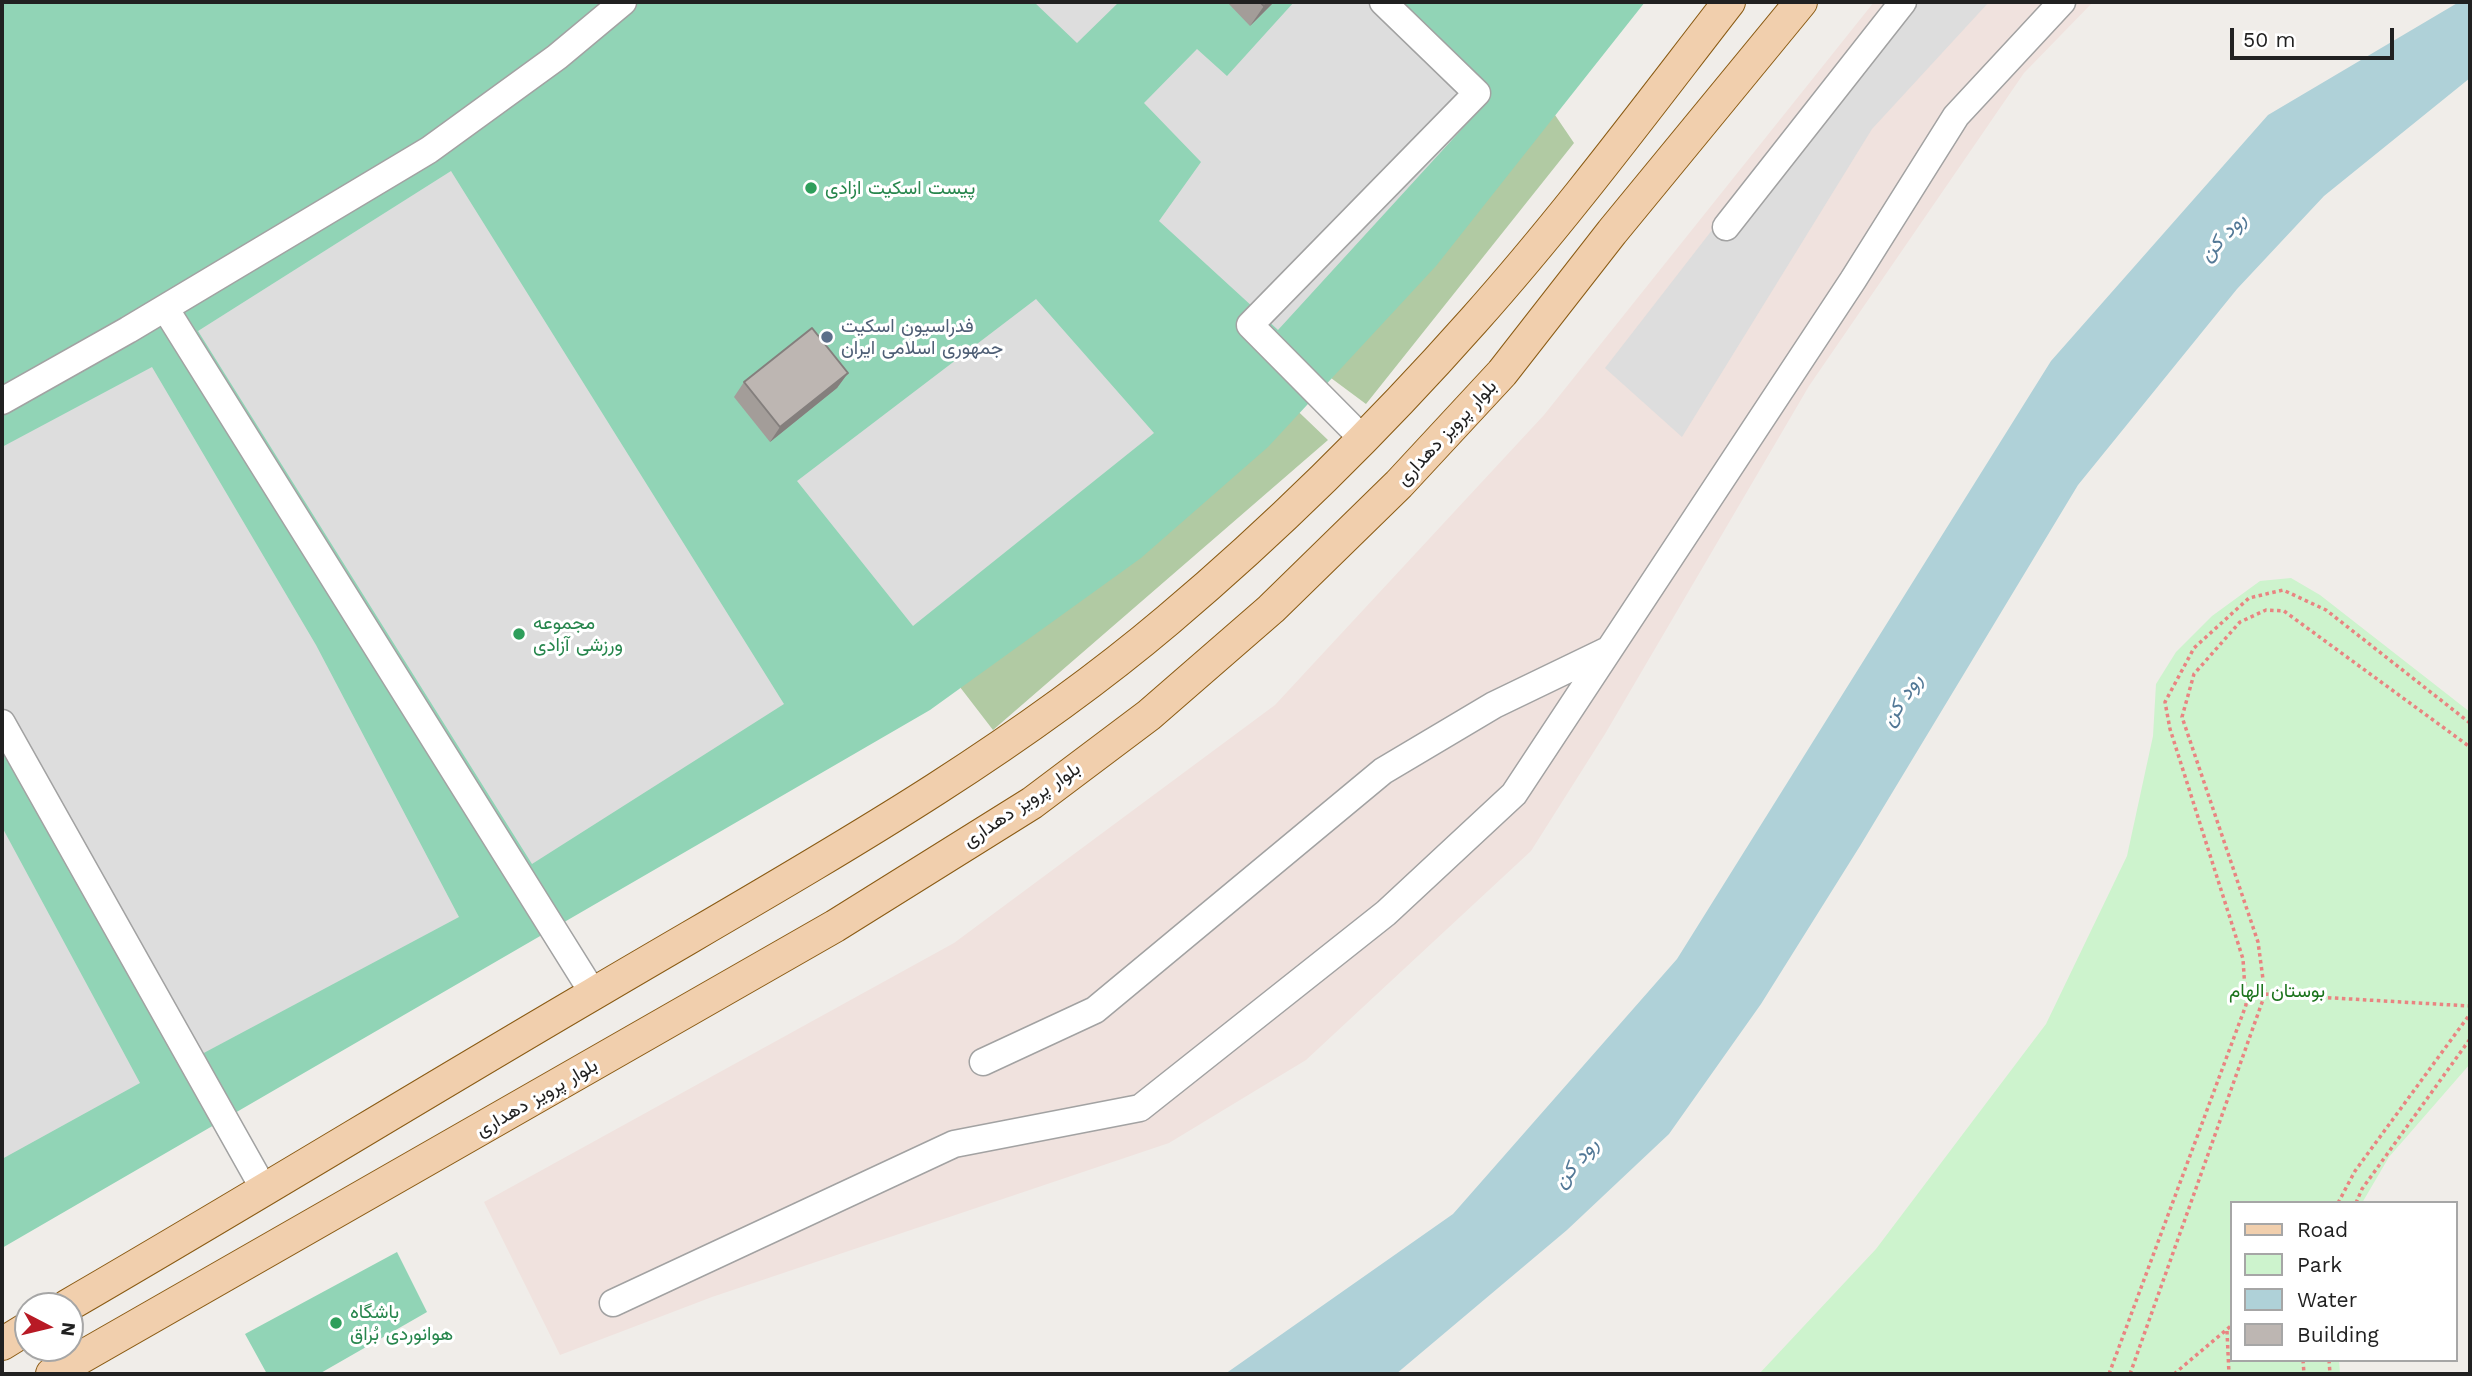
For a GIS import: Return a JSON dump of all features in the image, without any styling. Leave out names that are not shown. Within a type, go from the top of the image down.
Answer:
[{"type":"main road","points":[[84,1296],[265,1191],[593,993],[817,864],[935,789],[1054,706],[1195,597],[1268,534],[1363,439],[1474,320],[1578,197],[1729,2]]},
{"type":"main road","name":"بلوار پرویز دهداری","points":[[52,1374],[835,926],[1032,803],[1149,715],[1281,599],[1399,484],[1502,373],[1612,232],[1801,2]]},
{"type":"lane","points":[[2,401],[164,309],[429,150],[557,57],[623,2]]},
{"type":"lane","points":[[1363,439],[1250,325],[1477,93],[1383,2]]},
{"type":"lane","points":[[1726,227],[1903,2]]},
{"type":"lane","points":[[613,1303],[954,1144],[1140,1108],[1386,913],[1514,794],[1853,280],[1956,116],[2062,2]]},
{"type":"lane","points":[[164,309],[593,993]]},
{"type":"lane","points":[[983,1062],[1096,1010],[1383,771],[1494,705],[1609,650]]},
{"type":"lane","points":[[2,723],[265,1191]]},
{"type":"path","points":[[2109,1374],[2246,1005],[2243,959],[2170,729],[2165,702],[2194,648],[2249,598],[2283,590],[2326,610],[2470,723]]},
{"type":"path","points":[[2130,1374],[2265,993],[2259,942],[2182,717],[2194,674],[2241,622],[2266,610],[2284,611],[2470,747]]},
{"type":"path","points":[[2265,993],[2470,1006]]},
{"type":"path","points":[[2339,1201],[2355,1171],[2470,1014]]},
{"type":"path","points":[[2357,1201],[2362,1189],[2470,1039]]},
{"type":"path","points":[[2174,1374],[2230,1327]]},
{"type":"path","points":[[2227,1329],[2229,1374]]},
{"type":"shaded area","points":[[1034,2],[1119,2],[1077,43]]},
{"type":"shaded area","points":[[1294,2],[1369,2],[1483,106],[1278,330],[1159,221],[1201,162],[1144,103],[1197,49],[1227,76]]},
{"type":"shaded area","points":[[1874,2],[2093,2],[2024,73],[1809,386],[1605,734],[1531,851],[1306,1060],[1169,1143],[712,1297],[560,1355],[484,1202],[954,943],[1275,705],[1544,415]]},
{"type":"shaded area","points":[[1889,2],[1989,2],[1872,129],[1682,437],[1605,368]]},
{"type":"shaded area","points":[[451,171],[784,704],[532,864],[198,331]]},
{"type":"shaded area","points":[[1036,299],[1154,433],[913,626],[797,481]]},
{"type":"shaded area","points":[[152,367],[316,645],[459,917],[185,1063],[2,743],[2,447]]},
{"type":"shaded area","points":[[2,827],[140,1083],[2,1159]]},
{"type":"green space","name":"مجموعه ورزشی آزادی","points":[[2,2],[1645,2],[1436,266],[1268,447],[1141,558],[930,710],[2,1248]]},
{"type":"green space","points":[[1555,115],[1574,143],[1366,404],[1331,378]]},
{"type":"green space","points":[[1117,238],[1328,440],[993,730],[913,626]]},
{"type":"green space","name":"بوستان الهام","points":[[2291,578],[2320,595],[2470,712],[2470,1064],[2389,1157],[2363,1201],[2230,1201],[2230,1362],[2339,1362],[2340,1374],[1759,1374],[1876,1249],[2046,1024],[2127,856],[2153,736],[2156,684],[2176,652],[2212,616],[2260,581]]},
{"type":"green space","name":"باشگاه هوانوردی بُراق","points":[[397,1252],[427,1312],[319,1374],[267,1374],[245,1334]]},
{"type":"water","name":"رود کن","points":[[2459,2],[2470,2],[2470,78],[2324,196],[2237,289],[2078,485],[1860,846],[1761,1004],[1669,1134],[1567,1230],[1396,1374],[1225,1374],[1453,1214],[1677,959],[2051,361],[2268,115]]},
{"type":"building","points":[[812,328],[848,373],[780,427],[744,382]]},
{"type":"place","name":"پیست اسکیت ازادی","points":[[811,188]]},
{"type":"place","name":"فدراسیون اسکیت جمهوری اسلامی ایران","points":[[827,337]]},
{"type":"place","name":"مجموعه ورزشی آزادی","points":[[519,634]]},
{"type":"place","name":"باشگاه هوانوردی بُراق","points":[[336,1323]]}]
